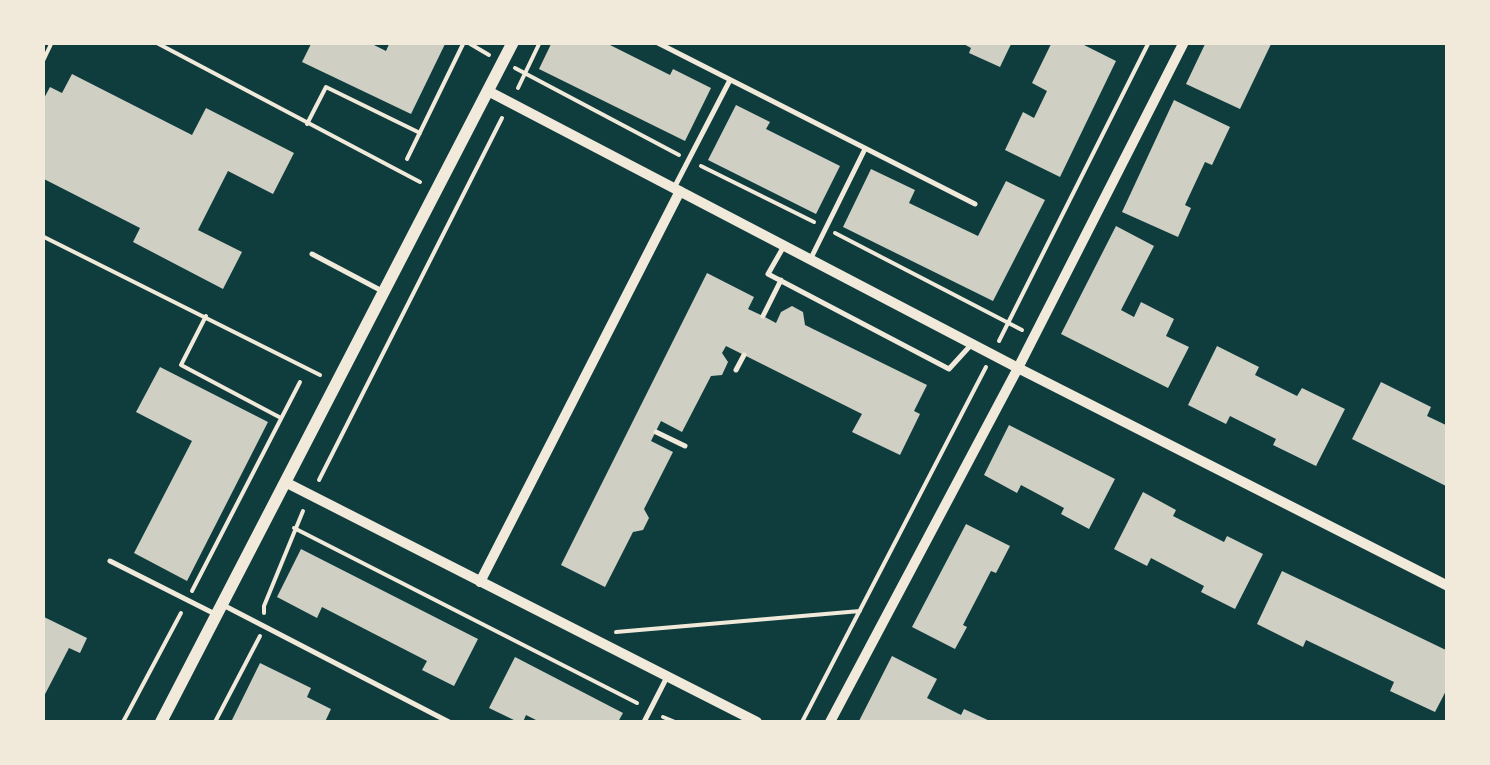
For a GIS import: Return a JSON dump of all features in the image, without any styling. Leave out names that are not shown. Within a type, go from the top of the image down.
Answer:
[{"type":"street","points":[[161,722],[513,42]]},
{"type":"street","points":[[830,722],[1018,368],[1184,42]]},
{"type":"street","points":[[488,91],[1018,368],[1448,586]]},
{"type":"street","points":[[480,582],[677,190]]},
{"type":"street","points":[[288,483],[757,722]]},
{"type":"lane","points":[[656,42],[975,204]]},
{"type":"lane","points":[[677,190],[730,80]]},
{"type":"lane","points":[[810,259],[865,148]]},
{"type":"lane","points":[[784,246],[768,274],[949,369],[972,344]]},
{"type":"lane","points":[[312,254],[384,292]]},
{"type":"lane","points":[[763,316],[781,280]]},
{"type":"lane","points":[[736,370],[744,355]]},
{"type":"lane","points":[[656,432],[685,446]]},
{"type":"lane","points":[[110,561],[449,722]]},
{"type":"lane","points":[[644,722],[666,677]]},
{"type":"path","points":[[42,63],[52,42]]},
{"type":"path","points":[[155,42],[437,192]]},
{"type":"path","points":[[407,159],[466,42],[1034,336]]},
{"type":"path","points":[[311,495],[540,42]]},
{"type":"path","points":[[802,722],[993,355],[1149,42]]},
{"type":"path","points":[[307,124],[326,87],[420,134]]},
{"type":"path","points":[[42,236],[338,384]]},
{"type":"path","points":[[206,316],[181,365],[281,418]]},
{"type":"path","points":[[123,722],[300,382]]},
{"type":"path","points":[[294,528],[674,722]]},
{"type":"path","points":[[583,635],[860,611]]},
{"type":"building","points":[[312,42],[368,42],[386,51],[390,42],[446,42],[411,114],[302,62]]},
{"type":"building","points":[[552,42],[611,42],[610,45],[670,75],[673,69],[711,88],[685,141],[539,69]]},
{"type":"building","points":[[960,42],[1012,42],[1000,67],[969,53],[971,48]]},
{"type":"building","points":[[1052,42],[1078,42],[1116,61],[1060,177],[1005,150],[1023,112],[1034,118],[1047,91],[1032,83]]},
{"type":"building","points":[[1206,42],[1272,42],[1240,109],[1186,84]]},
{"type":"building","points":[[72,74],[192,135],[206,108],[294,153],[273,194],[228,171],[198,230],[242,252],[223,289],[133,242],[140,228],[42,178],[42,102],[50,87],[62,93]]},
{"type":"building","points":[[1174,100],[1230,127],[1212,165],[1205,162],[1185,205],[1191,208],[1178,237],[1122,212]]},
{"type":"building","points":[[736,105],[770,122],[766,129],[840,166],[816,214],[708,160]]},
{"type":"building","points":[[871,169],[915,190],[909,203],[978,236],[1006,181],[1045,200],[993,301],[843,227]]},
{"type":"building","points":[[1116,226],[1154,246],[1121,310],[1134,317],[1141,302],[1174,319],[1166,336],[1189,347],[1168,388],[1061,334]]},
{"type":"building","points":[[707,273],[754,297],[748,309],[776,323],[781,312],[792,306],[803,312],[805,325],[927,385],[914,411],[920,414],[900,455],[852,432],[862,414],[726,346],[722,353],[728,362],[722,375],[711,376],[682,432],[661,421],[651,441],[673,452],[644,509],[649,518],[643,530],[633,532],[605,587],[561,565]]},
{"type":"building","points":[[1217,346],[1259,367],[1255,375],[1297,396],[1302,388],[1345,409],[1316,466],[1273,445],[1276,439],[1230,416],[1226,424],[1188,405]]},
{"type":"building","points":[[160,367],[268,422],[187,581],[134,553],[192,441],[136,412]]},
{"type":"building","points":[[1381,382],[1431,407],[1427,416],[1448,426],[1448,487],[1352,439]]},
{"type":"building","points":[[1009,425],[1115,479],[1089,529],[1061,514],[1064,508],[1021,485],[1017,493],[984,475]]},
{"type":"building","points":[[1143,492],[1176,510],[1173,516],[1224,542],[1227,536],[1263,554],[1235,609],[1201,592],[1204,586],[1151,558],[1147,566],[1114,549]]},
{"type":"building","points":[[966,524],[1010,546],[996,573],[991,571],[955,649],[912,627]]},
{"type":"building","points":[[301,549],[478,639],[454,686],[422,670],[427,661],[322,607],[317,618],[277,597]]},
{"type":"building","points":[[1282,571],[1448,651],[1448,687],[1435,712],[1390,691],[1394,682],[1306,640],[1303,647],[1257,624]]},
{"type":"building","points":[[42,616],[87,638],[80,653],[69,648],[42,700]]},
{"type":"building","points":[[892,656],[937,679],[927,698],[961,715],[964,709],[992,722],[859,721]]},
{"type":"building","points":[[515,657],[623,713],[618,722],[540,722],[526,715],[523,722],[518,722],[489,708]]},
{"type":"building","points":[[260,663],[311,688],[307,697],[331,709],[325,722],[231,722]]}]
